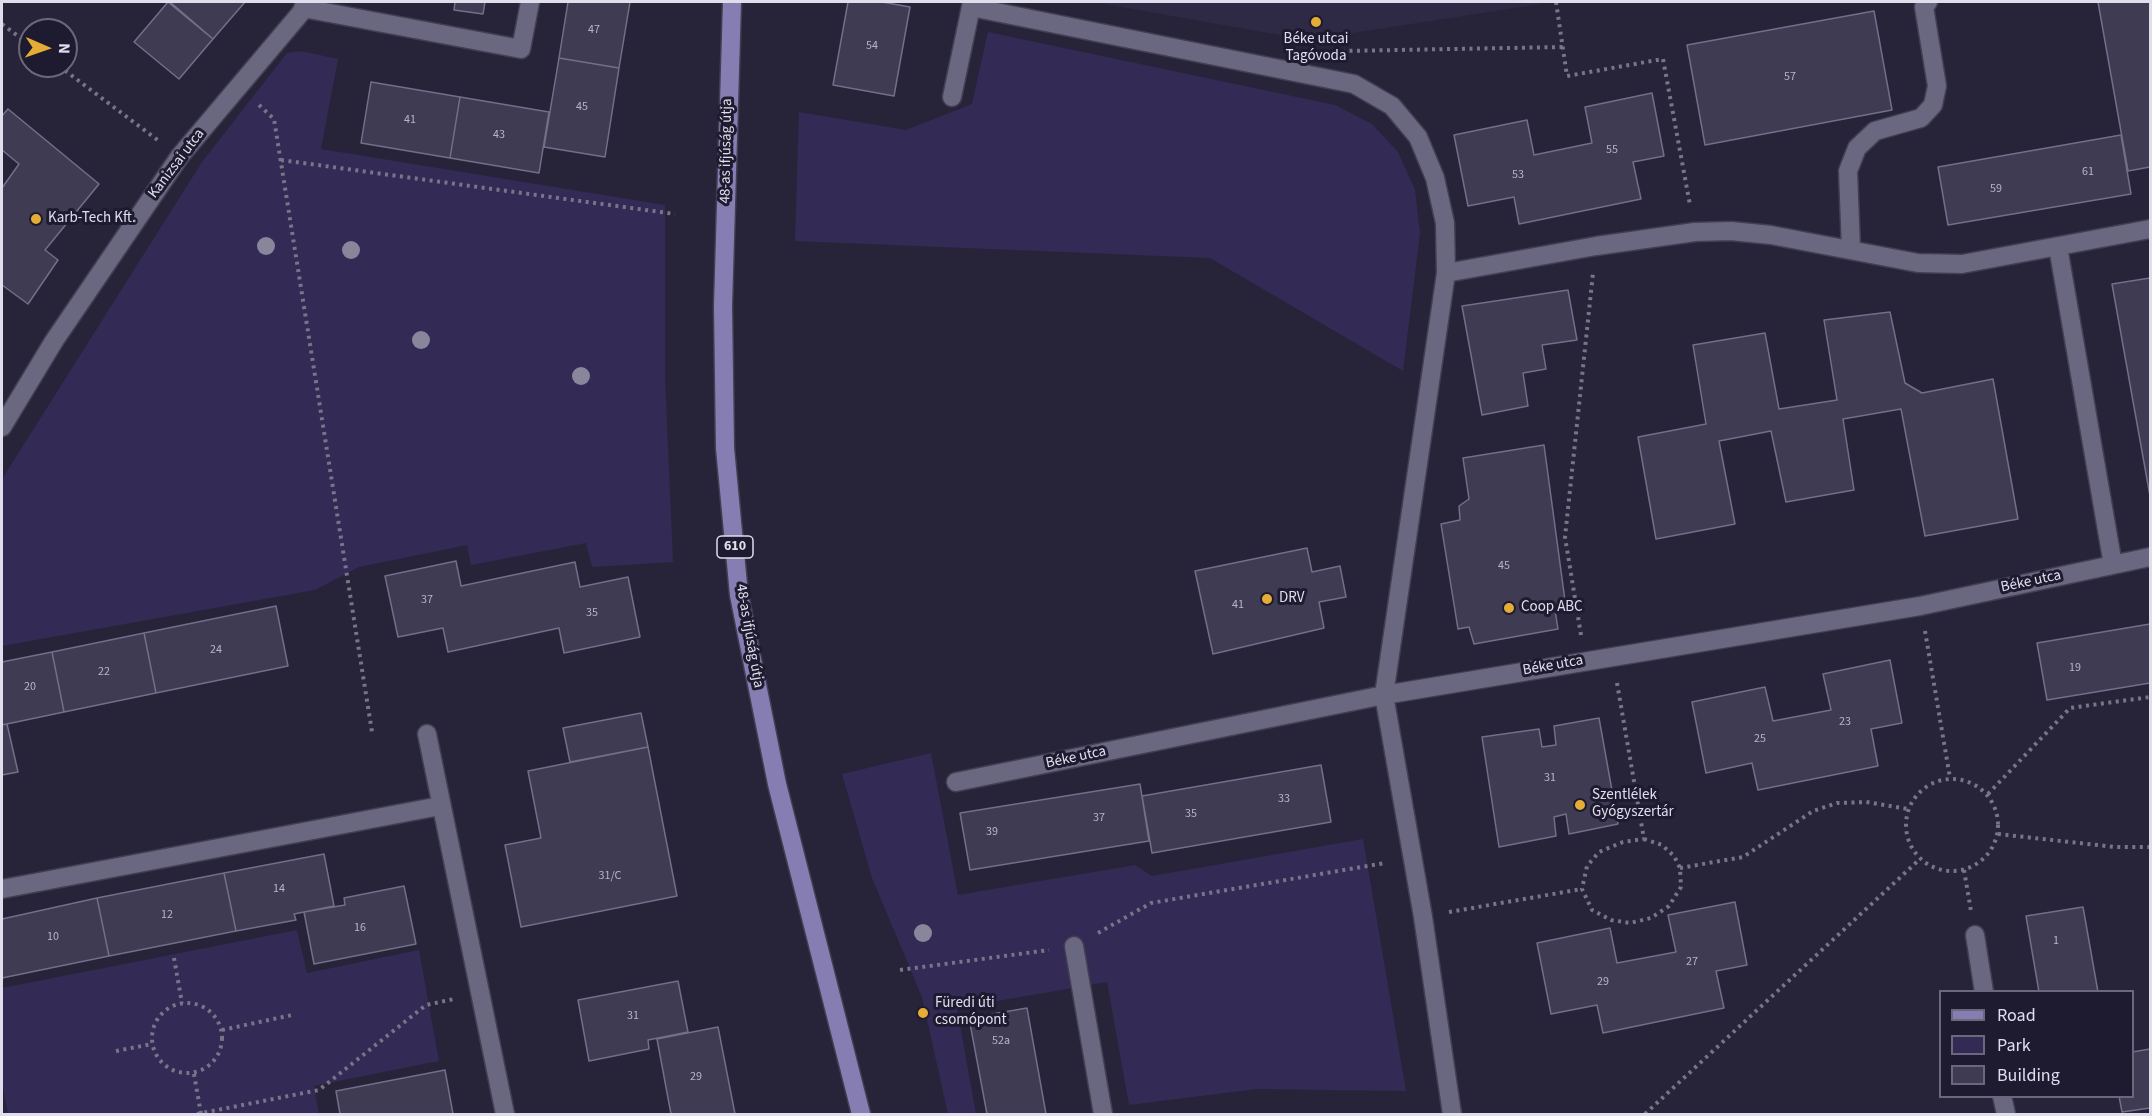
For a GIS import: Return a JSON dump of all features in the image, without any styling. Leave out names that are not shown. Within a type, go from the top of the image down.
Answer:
[{"type":"main road","name":"48-as ifjúság útja","points":[[732,2],[723,306],[725,448],[740,595],[777,784],[861,1114]]},
{"type":"main road","points":[[729,64],[740,2]]},
{"type":"street","points":[[307,5],[520,49],[530,2]]},
{"type":"street","points":[[1851,249],[1848,171],[1857,148],[1875,130],[1921,118],[1933,105],[1937,86],[1924,7],[1928,2]]},
{"type":"street","points":[[952,97],[972,4],[1354,84],[1392,106],[1418,137],[1435,178],[1445,223],[1446,273],[1384,695],[1423,917],[1452,1114]]},
{"type":"street","name":"Kanizsai utca","points":[[2,428],[8,403],[54,341],[180,156],[307,5]]},
{"type":"street","points":[[1446,273],[1596,246],[1695,232],[1751,233],[1918,262],[1962,264],[2151,229]]},
{"type":"street","points":[[2058,247],[2113,565]]},
{"type":"street","name":"Béke utca","points":[[956,782],[1384,695],[1920,606],[2151,557]]},
{"type":"street","points":[[426,734],[505,1114]]},
{"type":"street","points":[[2,889],[441,806]]},
{"type":"street","points":[[1975,935],[1984,990]]},
{"type":"street","points":[[1074,946],[1103,1114]]},
{"type":"street","points":[[2002,1098],[2006,1114]]},
{"type":"path","points":[[1556,2],[1567,76],[1663,59],[1695,232]]},
{"type":"path","points":[[2,24],[18,36]]},
{"type":"path","points":[[1339,51],[1563,47]]},
{"type":"path","points":[[75,78],[180,156]]},
{"type":"path","points":[[237,87],[274,119],[372,732]]},
{"type":"path","points":[[281,160],[675,214]]},
{"type":"path","points":[[1586,661],[1565,537],[1596,246]]},
{"type":"path","points":[[1920,606],[1950,778]]},
{"type":"path","points":[[1612,656],[1644,839]]},
{"type":"path","points":[[1988,794],[2070,708],[2151,697]]},
{"type":"path","points":[[1950,778],[1977,785],[1988,794],[1997,813],[1998,834],[1986,858],[1964,870],[1948,871],[1933,867],[1920,859],[1907,836],[1908,809],[1924,787],[1950,778]]},
{"type":"path","points":[[1680,868],[1743,857],[1813,811],[1837,803],[1866,802],[1908,809]]},
{"type":"path","points":[[1998,834],[2115,847],[2151,847]]},
{"type":"path","points":[[1644,839],[1662,845],[1674,856],[1680,868],[1681,887],[1670,906],[1651,918],[1630,923],[1611,920],[1592,910],[1582,889],[1587,866],[1599,852],[1623,842],[1644,839]]},
{"type":"path","points":[[900,970],[1074,946],[1151,903],[1413,858]]},
{"type":"path","points":[[1644,1114],[1920,859]]},
{"type":"path","points":[[1964,870],[1975,935]]},
{"type":"path","points":[[1423,917],[1582,889]]},
{"type":"path","points":[[174,958],[182,1003]]},
{"type":"path","points":[[194,1074],[199,1114],[319,1090],[426,1005],[479,994]]},
{"type":"path","points":[[182,1003],[198,1004],[209,1010],[222,1030],[223,1041],[220,1052],[205,1070],[194,1074],[172,1071],[156,1055],[152,1044],[156,1021],[164,1011],[182,1003]]},
{"type":"path","points":[[222,1030],[292,1015]]},
{"type":"path","points":[[116,1051],[152,1044]]},
{"type":"shaded area","name":"Béke utcai Tagóvoda","points":[[1093,2],[1541,2],[1541,4],[1308,40]]},
{"type":"green space","points":[[988,32],[1335,105],[1372,124],[1398,152],[1415,190],[1420,233],[1403,371],[1210,258],[795,241],[799,112],[906,130],[972,104]]},
{"type":"green space","points":[[301,51],[338,59],[321,149],[665,205],[665,377],[673,562],[592,567],[586,543],[471,565],[467,545],[359,567],[315,590],[2,646],[2,479],[202,162],[287,53]]},
{"type":"green space","points":[[931,753],[958,895],[1135,865],[1152,876],[1363,839],[1406,1091],[1257,1089],[1129,1105],[1107,982],[957,1008],[976,1114],[948,1114],[922,997],[872,878],[842,774]]},
{"type":"green space","points":[[297,930],[307,973],[419,950],[439,1061],[314,1086],[319,1114],[8,1114],[2,1083],[2,988]]},
{"type":"building","points":[[168,2],[213,39],[179,79],[134,42]]},
{"type":"building","points":[[170,2],[245,2],[213,39]]},
{"type":"building","points":[[455,2],[485,2],[483,14],[454,10]]},
{"type":"building","points":[[568,2],[630,2],[619,68],[559,58]]},
{"type":"building","points":[[848,2],[882,2],[910,7],[894,96],[833,85]]},
{"type":"building","points":[[2098,2],[2150,2],[2150,167],[2128,171]]},
{"type":"building","points":[[1874,11],[1892,110],[1705,145],[1687,45]]},
{"type":"building","points":[[559,58],[619,68],[605,157],[544,147]]},
{"type":"building","points":[[371,82],[460,97],[450,158],[361,143]]},
{"type":"building","points":[[1652,93],[1664,156],[1633,162],[1641,199],[1519,224],[1514,197],[1468,206],[1454,135],[1527,120],[1534,155],[1592,143],[1585,107]]},
{"type":"building","points":[[460,97],[549,112],[539,173],[450,158]]},
{"type":"building","name":"Karb-Tech Kft.","points":[[8,109],[99,184],[45,250],[58,260],[28,304],[2,285],[2,188],[19,164],[2,150],[2,116]]},
{"type":"building","points":[[2121,135],[2131,194],[1948,225],[1938,167]]},
{"type":"building","points":[[2150,278],[2150,496],[2112,284]]},
{"type":"building","points":[[1568,290],[1577,340],[1542,345],[1546,369],[1523,373],[1528,406],[1482,415],[1462,306]]},
{"type":"building","points":[[1890,312],[1905,383],[1922,393],[1993,379],[2018,519],[1925,536],[1901,409],[1843,419],[1854,490],[1786,502],[1771,431],[1719,441],[1735,524],[1656,539],[1638,437],[1706,424],[1693,345],[1765,333],[1779,409],[1837,400],[1824,320]]},
{"type":"building","points":[[1544,445],[1566,608],[1555,610],[1558,629],[1474,644],[1469,627],[1458,629],[1441,524],[1460,520],[1459,506],[1469,499],[1463,458]]},
{"type":"building","name":"DRV","points":[[1307,548],[1312,572],[1340,566],[1346,597],[1319,602],[1324,628],[1213,654],[1195,571]]},
{"type":"building","points":[[456,561],[461,586],[575,562],[580,587],[628,577],[640,637],[564,653],[559,628],[448,652],[443,628],[398,637],[385,576]]},
{"type":"building","points":[[276,606],[288,666],[156,693],[144,633]]},
{"type":"building","points":[[2150,624],[2150,683],[2047,700],[2037,643]]},
{"type":"building","points":[[144,633],[156,693],[64,712],[52,652]]},
{"type":"building","points":[[52,652],[64,712],[2,725],[2,662]]},
{"type":"building","points":[[1890,660],[1902,723],[1871,729],[1878,766],[1758,790],[1752,763],[1706,773],[1692,702],[1765,687],[1773,721],[1831,710],[1823,674]]},
{"type":"building","points":[[641,713],[648,747],[570,762],[563,728]]},
{"type":"building","points":[[1599,718],[1618,824],[1569,834],[1566,814],[1554,817],[1556,836],[1499,847],[1482,737],[1539,729],[1542,747],[1556,745],[1554,726]]},
{"type":"building","points":[[7,724],[18,772],[2,775],[2,725]]},
{"type":"building","points":[[648,747],[677,896],[521,927],[505,845],[541,838],[528,771]]},
{"type":"building","points":[[1321,765],[1331,822],[1152,853],[1142,796]]},
{"type":"building","points":[[1140,784],[1149,841],[970,870],[960,813]]},
{"type":"building","points":[[324,854],[334,906],[294,914],[296,920],[236,931],[224,873]]},
{"type":"building","points":[[224,873],[236,931],[109,956],[97,898]]},
{"type":"building","points":[[404,886],[416,944],[314,964],[304,912],[345,905],[344,898]]},
{"type":"building","points":[[97,898],[109,956],[2,978],[2,919]]},
{"type":"building","points":[[1735,902],[1747,965],[1716,971],[1724,1008],[1603,1033],[1597,1005],[1551,1014],[1537,943],[1610,928],[1617,963],[1676,952],[1668,915]]},
{"type":"building","points":[[2083,907],[2098,990],[2039,990],[2026,916]]},
{"type":"building","points":[[678,981],[688,1032],[648,1040],[649,1049],[589,1061],[578,1000]]},
{"type":"building","points":[[1027,1008],[1046,1114],[987,1114],[969,1018]]},
{"type":"building","points":[[718,1027],[735,1114],[671,1114],[657,1039]]},
{"type":"building","points":[[2150,1049],[2150,1108],[2122,1112],[2119,1098],[2134,1098],[2134,1052]]},
{"type":"building","points":[[445,1070],[453,1114],[340,1114],[336,1091]]},
{"type":"place","name":"Béke utcai Tagóvoda","points":[[1316,22]]},
{"type":"place","name":"Karb-Tech Kft.","points":[[36,219]]},
{"type":"place","name":"DRV","points":[[1267,599]]},
{"type":"place","name":"Coop ABC","points":[[1509,608]]},
{"type":"place","name":"Szentlélek Gyógyszertár","points":[[1580,805]]},
{"type":"place","name":"Füredi úti csomópont","points":[[923,1013]]}]
